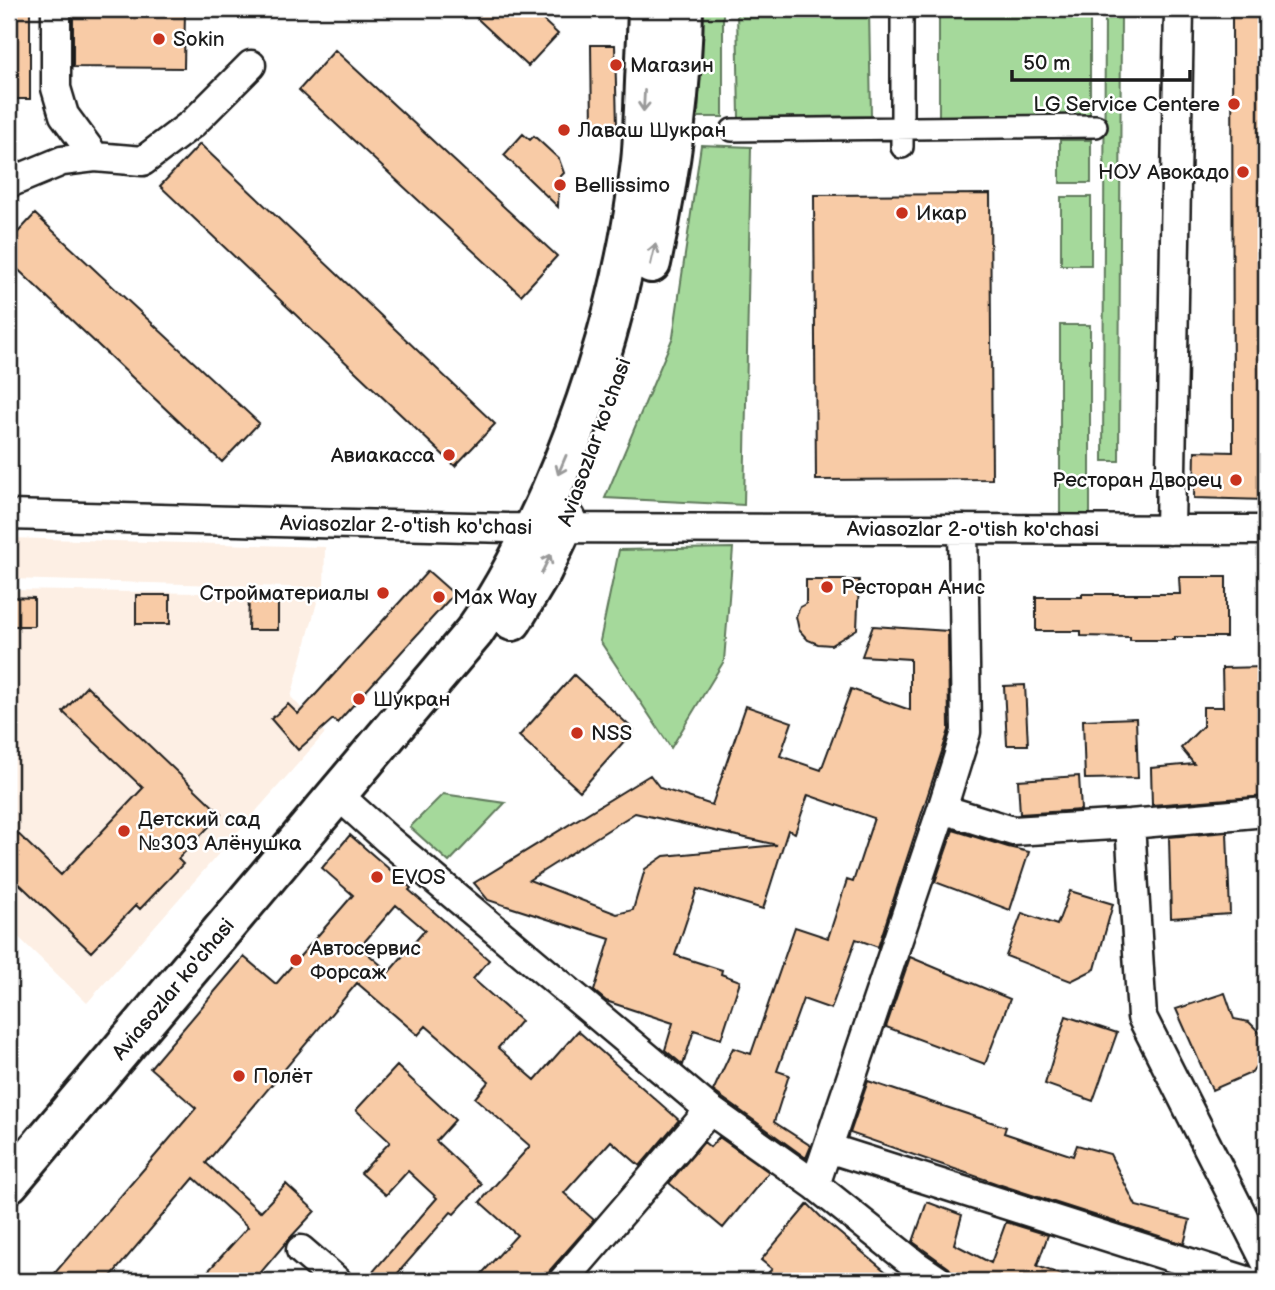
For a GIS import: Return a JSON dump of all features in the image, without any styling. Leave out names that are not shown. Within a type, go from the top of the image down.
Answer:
[{"type":"main road","name":"Aviasozlar ko'chasi","points":[[9,1184],[337,794],[494,644],[531,592],[582,414],[604,348],[632,225],[641,160],[648,9]]},
{"type":"main road","name":"Aviasozlar ko'chasi","points":[[548,528],[611,406],[646,283],[670,160],[678,96],[683,9]]},
{"type":"street","points":[[55,9],[56,88],[64,115],[95,157]]},
{"type":"street","points":[[902,9],[902,138]]},
{"type":"street","points":[[1170,530],[1179,9]]},
{"type":"street","points":[[9,183],[62,161],[95,157],[143,161],[193,123],[251,65]]},
{"type":"street","points":[[732,130],[902,138],[1096,126]]},
{"type":"street","name":"Aviasozlar 2-o'tish ko'chasi","points":[[9,515],[661,530],[1266,530]]},
{"type":"street","points":[[815,1185],[966,732],[962,529]]},
{"type":"street","points":[[337,794],[710,1110],[815,1185],[906,1273],[939,1281]]},
{"type":"street","points":[[942,809],[1013,831],[1266,812]]},
{"type":"street","points":[[1130,824],[1142,1017],[1266,1262]]},
{"type":"street","points":[[563,1281],[710,1110]]},
{"type":"street","points":[[828,1149],[1247,1281]]},
{"type":"street","points":[[302,1250],[337,1281]]},
{"type":"shaded area","points":[[9,538],[325,547],[324,588],[9,579]]},
{"type":"shaded area","name":"Детский сад №303 Алёнушка","points":[[9,590],[319,595],[291,697],[325,733],[87,1003],[9,928]]},
{"type":"green space","points":[[703,9],[723,9],[723,117],[698,117]]},
{"type":"green space","points":[[737,9],[869,9],[871,116],[739,118]]},
{"type":"green space","points":[[939,9],[1090,9],[1090,119],[939,119]]},
{"type":"green space","points":[[1105,9],[1121,9],[1119,461],[1103,461]]},
{"type":"green space","points":[[1060,140],[1091,140],[1091,183],[1060,183]]},
{"type":"green space","points":[[701,145],[751,147],[744,505],[605,498],[673,337]]},
{"type":"green space","points":[[1061,197],[1091,197],[1091,265],[1061,265]]},
{"type":"green space","points":[[1060,325],[1090,325],[1090,514],[1060,514]]},
{"type":"green space","points":[[733,548],[724,661],[671,748],[600,641],[619,550]]},
{"type":"green space","points":[[443,794],[505,803],[449,862],[410,827]]},
{"type":"building","points":[[9,9],[30,9],[30,99],[9,99]]},
{"type":"building","points":[[73,9],[185,9],[184,68],[73,67]]},
{"type":"building","points":[[467,9],[531,9],[558,34],[528,66]]},
{"type":"building","points":[[1232,9],[1266,9],[1266,500],[1194,498],[1195,451],[1233,452]]},
{"type":"building","points":[[591,45],[615,45],[617,127],[592,127]]},
{"type":"building","points":[[335,50],[557,256],[521,295],[299,90]]},
{"type":"building","points":[[523,134],[530,140],[534,136],[559,159],[564,173],[559,178],[558,207],[504,155]]},
{"type":"building","points":[[200,144],[495,424],[455,466],[160,186]]},
{"type":"building","points":[[990,194],[992,479],[816,480],[814,195]]},
{"type":"building","points":[[35,214],[259,423],[222,462],[9,261],[9,242]]},
{"type":"building","points":[[428,571],[454,594],[337,723],[333,719],[298,750],[271,719],[288,704],[298,714]]},
{"type":"building","points":[[1179,577],[1226,577],[1226,637],[1130,640],[1130,637],[1081,636],[1081,631],[1036,631],[1036,597],[1180,594]]},
{"type":"building","points":[[806,580],[859,580],[857,629],[831,645],[808,640],[799,630],[796,616],[800,607],[806,604]]},
{"type":"building","points":[[136,595],[170,595],[170,624],[136,624]]},
{"type":"building","points":[[9,597],[34,598],[34,626],[9,626]]},
{"type":"building","points":[[249,597],[278,597],[278,630],[248,630]]},
{"type":"building","points":[[873,626],[948,631],[949,730],[878,947],[856,939],[831,1009],[803,999],[777,1071],[789,1075],[774,1122],[811,1146],[806,1158],[713,1091],[733,1048],[751,1054],[795,927],[828,938],[847,880],[853,882],[874,818],[808,795],[795,833],[788,830],[763,909],[697,889],[675,955],[722,970],[721,974],[740,981],[721,1039],[694,1030],[683,1065],[665,1050],[673,1023],[606,1001],[594,991],[610,939],[488,900],[474,883],[650,775],[660,788],[712,805],[746,706],[792,722],[780,756],[821,770],[851,689],[910,710],[910,659],[862,656]],"holes":[[[635,813],[777,845],[664,856],[645,869],[633,910],[617,914],[529,880]]]},
{"type":"building","points":[[1266,667],[1266,796],[1152,805],[1151,768],[1194,764],[1181,748],[1203,726],[1203,707],[1223,707],[1222,668]]},
{"type":"building","name":"NSS","points":[[574,675],[634,730],[580,791],[519,736]]},
{"type":"building","points":[[1025,685],[1028,745],[1007,745],[1004,686]]},
{"type":"building","points":[[87,686],[221,814],[178,859],[183,864],[140,909],[136,905],[91,952],[9,874],[9,825],[61,875],[143,788],[63,712]]},
{"type":"building","points":[[1136,718],[1138,778],[1085,779],[1083,720]]},
{"type":"building","points":[[1079,776],[1081,810],[1020,814],[1018,780]]},
{"type":"building","points":[[953,830],[1029,852],[1010,910],[935,882]]},
{"type":"building","points":[[1227,832],[1230,914],[1171,918],[1169,837]]},
{"type":"building","points":[[350,835],[489,960],[473,979],[521,1021],[498,1048],[535,1080],[578,1031],[679,1120],[640,1166],[611,1141],[564,1193],[594,1220],[550,1270],[547,1281],[475,1281],[517,1235],[480,1202],[530,1146],[475,1098],[489,1081],[426,1026],[418,1035],[357,983],[206,1163],[260,1212],[286,1184],[315,1211],[261,1272],[272,1281],[199,1281],[248,1227],[194,1178],[107,1281],[48,1281],[196,1108],[150,1068],[244,957],[276,984],[353,895],[322,868]],"holes":[[[396,905],[425,930],[389,972],[360,947]]]},
{"type":"building","points":[[1070,891],[1113,904],[1095,969],[1071,981],[1006,956],[1022,913],[1057,925]]},
{"type":"building","points":[[910,957],[1010,999],[985,1064],[886,1027]]},
{"type":"building","points":[[1225,993],[1234,1019],[1249,1022],[1263,1036],[1265,1053],[1251,1073],[1212,1090],[1176,1009]]},
{"type":"building","points":[[1066,1016],[1117,1033],[1093,1101],[1045,1084]]},
{"type":"building","points":[[397,1066],[455,1120],[436,1141],[482,1184],[454,1214],[451,1212],[391,1281],[365,1281],[437,1198],[408,1171],[386,1195],[361,1173],[390,1142],[356,1110]]},
{"type":"building","points":[[868,1081],[1006,1127],[1004,1133],[1073,1156],[1077,1145],[1110,1154],[1136,1206],[1190,1220],[1184,1244],[850,1133]]},
{"type":"building","points":[[719,1137],[769,1172],[723,1228],[669,1183],[704,1142],[710,1147]]},
{"type":"building","points":[[927,1202],[962,1215],[954,1244],[991,1263],[1006,1222],[1048,1235],[1037,1266],[1073,1279],[1072,1281],[958,1281],[949,1268],[913,1242]]},
{"type":"building","points":[[808,1204],[897,1281],[760,1281],[772,1269],[761,1260]]},
{"type":"place","name":"Sokin","points":[[159,39]]},
{"type":"place","name":"Магазин","points":[[616,65]]},
{"type":"place","name":"LG Service Centere","points":[[1234,104]]},
{"type":"place","name":"Лаваш Шукран","points":[[564,130]]},
{"type":"place","name":"НОУ Авокадо","points":[[1243,172]]},
{"type":"place","name":"Bellissimo","points":[[560,185]]},
{"type":"place","name":"Икар","points":[[902,213]]},
{"type":"place","name":"Авиакасса","points":[[449,455]]},
{"type":"place","name":"Ресторан Дворец","points":[[1236,480]]},
{"type":"place","name":"Ресторан Анис","points":[[827,587]]},
{"type":"place","name":"Стройматериалы","points":[[383,593]]},
{"type":"place","name":"Max Way","points":[[439,597]]},
{"type":"place","name":"Шукран","points":[[359,699]]},
{"type":"place","name":"NSS","points":[[577,733]]},
{"type":"place","name":"Детский сад №303 Алёнушка","points":[[124,831]]},
{"type":"place","name":"EVOS","points":[[377,877]]},
{"type":"place","name":"Автосервис Форсаж","points":[[296,960]]},
{"type":"place","name":"Полёт","points":[[239,1076]]}]
